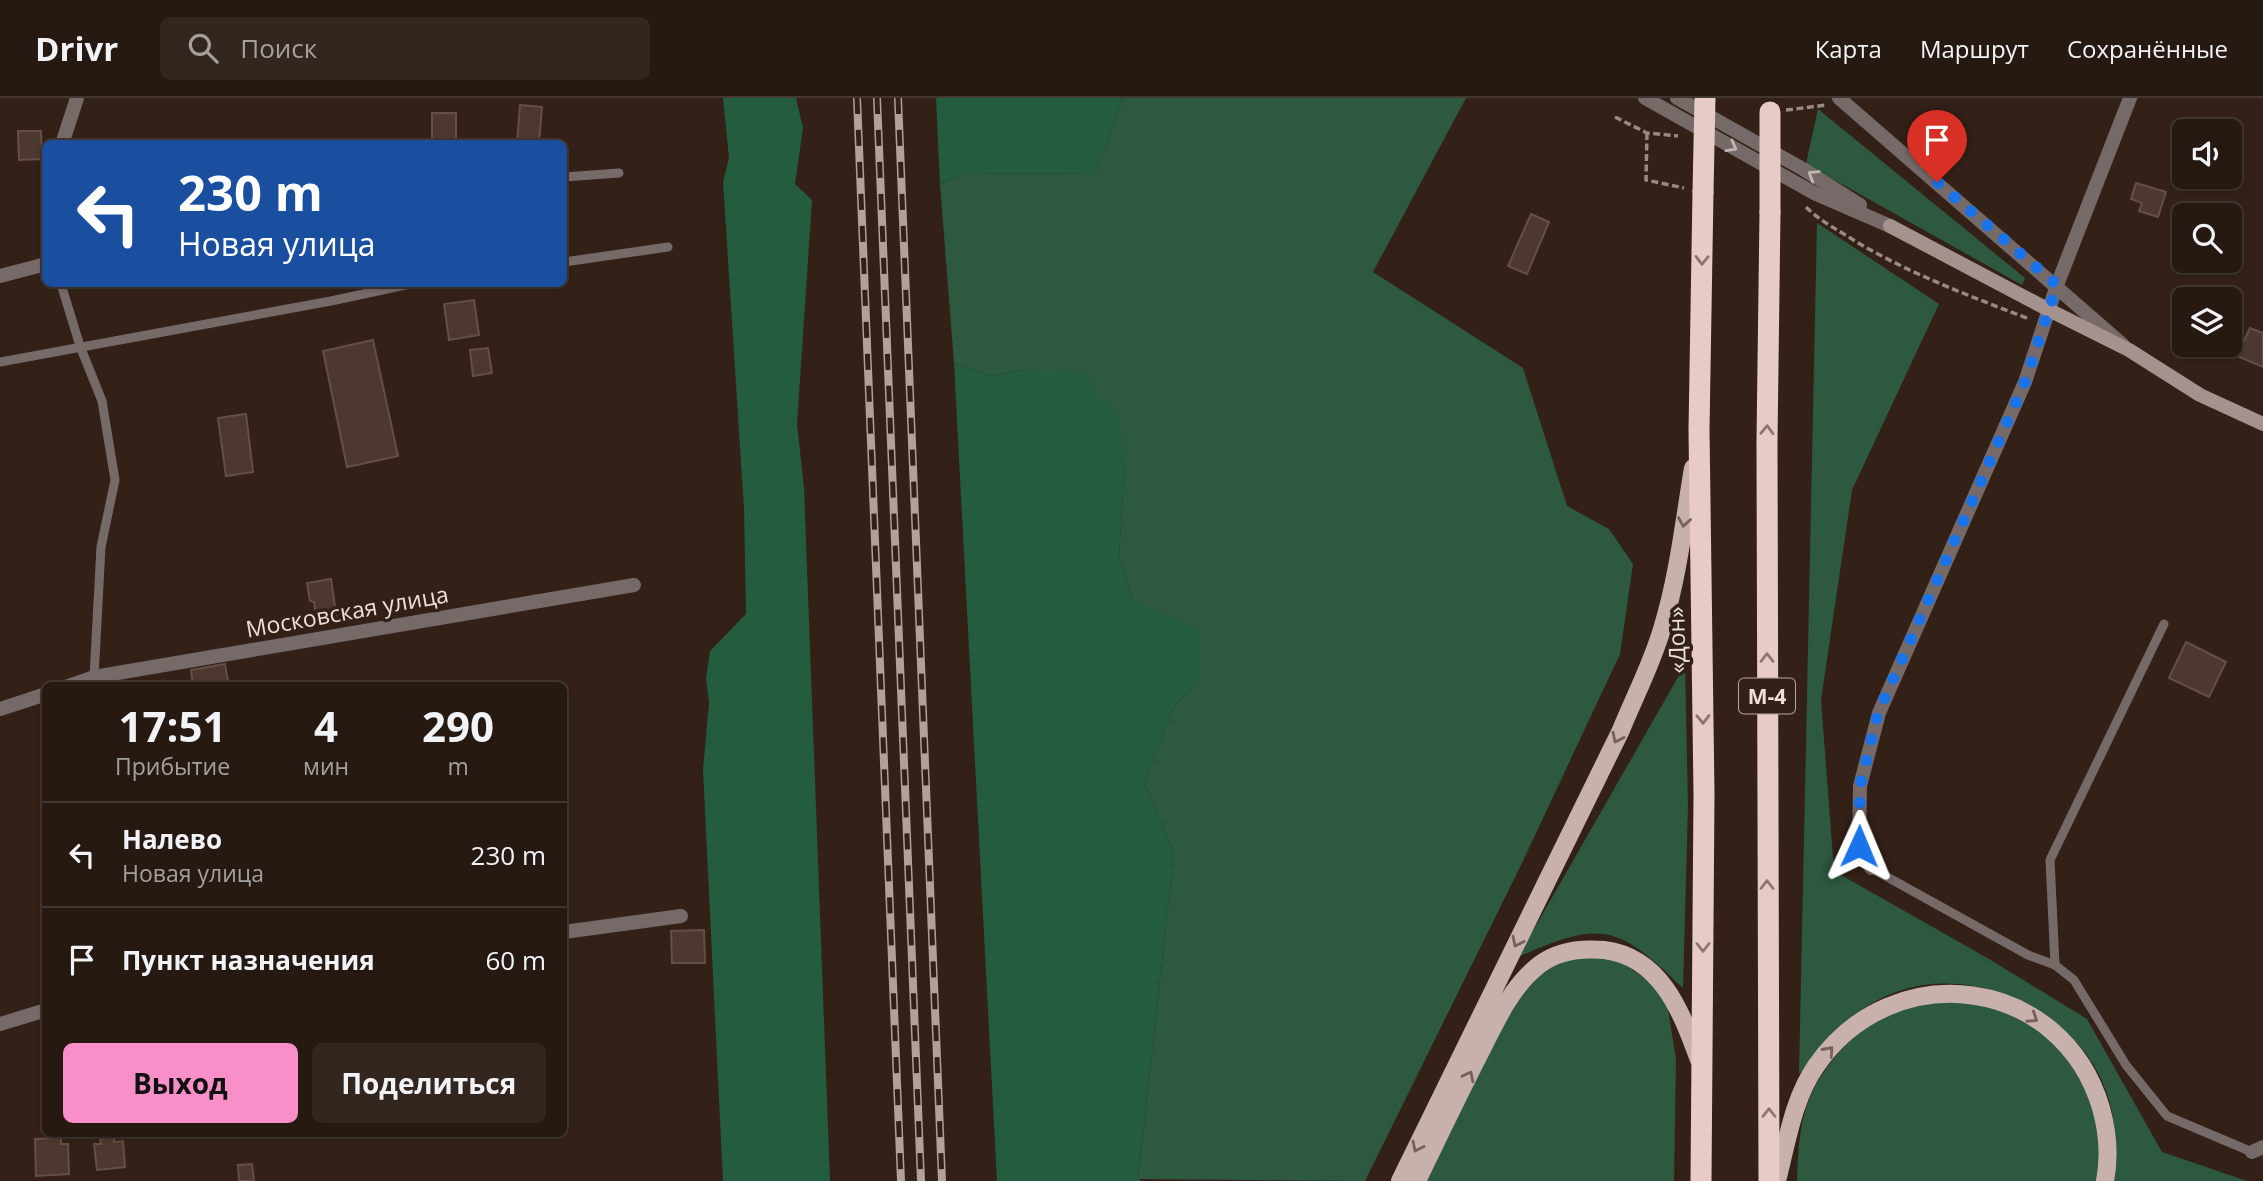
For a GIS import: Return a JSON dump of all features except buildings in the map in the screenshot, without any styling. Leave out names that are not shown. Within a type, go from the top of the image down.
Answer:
[{"type":"highway","name":"«Дон»","points":[[1701,1181],[1704,794],[1699,430],[1705,98]]},
{"type":"highway","name":"М-4","points":[[1769,1181],[1767,441],[1770,105]]},
{"type":"main road","points":[[1400,1181],[1621,730],[1662,630],[1676,569],[1699,430]]},
{"type":"main road","points":[[1417,1181],[1508,999],[1541,964],[1560,953],[1585,948],[1613,951],[1639,963],[1660,981],[1677,1002],[1702,1067]]},
{"type":"main road","points":[[1777,1181],[1796,1108],[1806,1083],[1827,1052],[1855,1024],[1884,1008],[1920,996],[1958,992],[1978,995],[2019,1009],[2039,1021],[2073,1053],[2092,1084],[2104,1119],[2109,1159],[2105,1181]]},
{"type":"street","points":[[63,140],[78,98]]},
{"type":"street","points":[[1644,98],[1814,192],[1890,226],[2129,349],[2200,396],[2263,424]]},
{"type":"street","points":[[1677,98],[1802,169],[1890,226]]},
{"type":"street","points":[[1871,869],[1859,846],[1860,786],[1878,713],[2025,382],[2057,285],[2130,98]]},
{"type":"street","points":[[1841,100],[2129,349]]},
{"type":"street","points":[[0,276],[42,265]]},
{"type":"street","name":"Московская улица","points":[[80,682],[94,677],[634,585]]},
{"type":"street","points":[[0,709],[42,695]]},
{"type":"street","points":[[567,932],[681,916]]},
{"type":"street","points":[[0,1024],[42,1011]]},
{"type":"lane","points":[[567,177],[619,173]]},
{"type":"lane","points":[[567,262],[668,247]]},
{"type":"lane","points":[[62,287],[80,346],[102,401],[115,480],[101,547],[94,677]]},
{"type":"lane","points":[[0,362],[396,287]]},
{"type":"lane","points":[[2055,965],[2049,890],[2050,860],[2164,624]]},
{"type":"lane","points":[[1871,869],[2028,956],[2055,965],[2074,980],[2126,1065],[2167,1116],[2258,1150]]},
{"type":"path","points":[[1770,105],[1841,100]]},
{"type":"path","points":[[1615,117],[1647,133],[1676,135],[1688,141]]},
{"type":"path","points":[[1647,133],[1646,180],[1703,192]]},
{"type":"path","points":[[1804,205],[1817,218],[1903,267],[2044,325]]},
{"type":"green space","points":[[723,98],[796,98],[803,128],[795,184],[812,200],[797,424],[804,488],[830,1181],[723,1181],[703,770],[709,703],[706,678],[710,651],[746,614],[744,509],[723,182],[729,158]]},
{"type":"green space","points":[[936,98],[1123,98],[1095,174],[968,173],[940,184]]},
{"type":"green space","points":[[1123,98],[1466,98],[1373,272],[1523,368],[1567,506],[1609,529],[1633,564],[1620,654],[1522,863],[1365,1181],[1138,1179],[1174,853],[1144,783],[1175,705],[1199,682],[1133,602],[1119,556],[1125,463],[1026,369],[990,376],[954,363],[940,184],[968,173],[1095,174]]},
{"type":"green space","points":[[1818,109],[2025,278],[2022,285],[1806,164]]},
{"type":"green space","points":[[1817,223],[1939,304],[1852,490],[1821,700],[1834,871],[1989,959],[2087,1019],[2162,1152],[2247,1181],[2112,1181],[2114,1121],[2107,1094],[2096,1070],[2081,1047],[2061,1028],[2038,1011],[1994,991],[1960,984],[1943,984],[1892,993],[1864,1008],[1843,1024],[1799,1074]]},
{"type":"green space","points":[[954,363],[990,376],[1026,369],[1083,373],[1118,418],[1125,463],[1119,556],[1133,602],[1199,630],[1199,682],[1175,705],[1144,783],[1174,853],[1138,1178],[1141,1181],[997,1181]]},
{"type":"green space","points":[[1685,665],[1688,806],[1683,988],[1641,951],[1624,940],[1607,935],[1570,937],[1518,957]]},
{"type":"green space","points":[[1574,958],[1616,959],[1649,981],[1667,1003],[1676,1059],[1674,1181],[1426,1181],[1513,1006],[1542,973],[1558,962]]},
{"type":"green space","points":[[1937,1001],[1989,1005],[2034,1026],[2057,1045],[2070,1061],[2093,1105],[2102,1152],[2097,1181],[1797,1181],[1799,1143],[1805,1112],[1817,1083],[1839,1052],[1863,1030],[1890,1013]]},
{"type":"railway","points":[[857,98],[901,1181]]},
{"type":"railway","points":[[877,98],[921,1181]]},
{"type":"railway","points":[[898,98],[942,1181]]},
{"type":"route","points":[[1859,846],[1860,786],[1878,713],[2025,382],[2057,285],[1937,182]]}]
